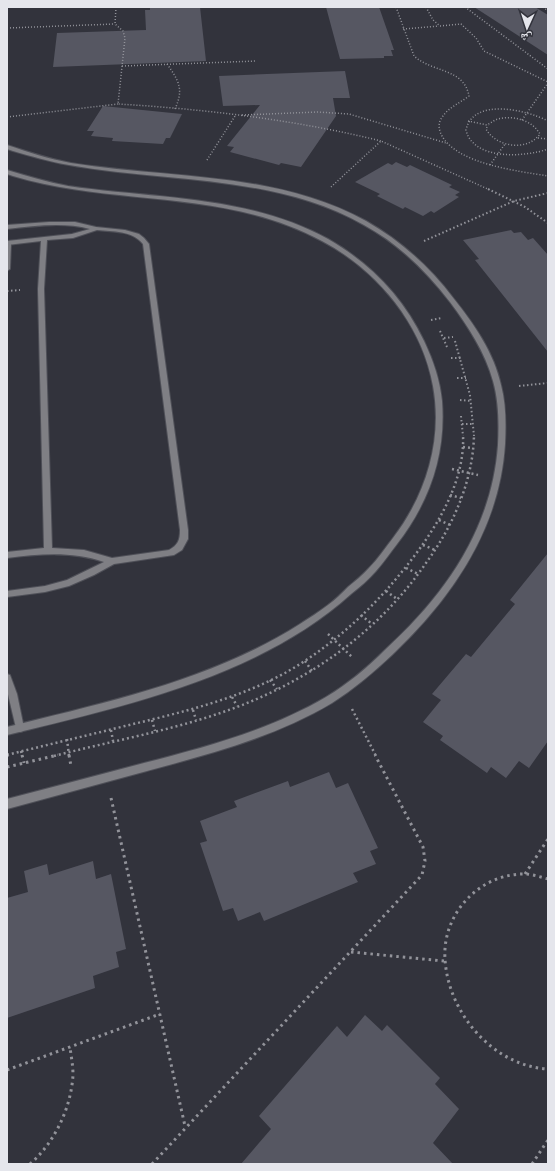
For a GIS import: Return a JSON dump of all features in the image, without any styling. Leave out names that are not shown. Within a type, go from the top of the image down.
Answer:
[{"type":"street","points":[[7,147],[38,157],[70,164],[243,183],[281,191],[315,201],[341,211],[383,234],[436,279],[463,314],[486,356],[496,377],[502,417],[502,450],[498,480],[486,520],[468,556],[445,591],[421,622],[368,672],[321,705],[278,726],[231,743],[7,804]]},
{"type":"street","points":[[7,172],[70,188],[237,207],[270,215],[323,239],[347,253],[369,270],[388,289],[413,323],[428,357],[436,384],[440,414],[438,445],[434,465],[426,491],[420,503],[398,541],[371,572],[338,602],[314,619],[263,650],[211,673],[147,694],[7,731]]},
{"type":"street","points":[[7,227],[62,223],[86,226],[96,229],[134,233],[146,244],[184,530],[184,540],[179,548],[170,553],[112,561],[69,583],[45,589],[7,594]]},
{"type":"street","points":[[7,269],[8,243],[73,236],[96,229]]},
{"type":"street","points":[[44,239],[41,289],[48,550]]},
{"type":"street","points":[[7,555],[48,550],[70,550],[92,554],[112,561]]},
{"type":"street","points":[[7,678],[13,694],[20,728]]},
{"type":"path","points":[[116,7],[116,24],[125,34],[118,104]]},
{"type":"path","points":[[396,7],[403,29],[418,62],[458,76],[466,83],[469,90],[469,96],[446,112],[440,120],[440,134],[446,143]]},
{"type":"path","points":[[426,7],[433,20],[440,26]]},
{"type":"path","points":[[465,7],[548,69]]},
{"type":"path","points":[[543,7],[548,10]]},
{"type":"path","points":[[7,28],[116,24]]},
{"type":"path","points":[[403,29],[461,24],[472,34],[484,51],[548,82],[522,120]]},
{"type":"path","points":[[122,66],[256,61]]},
{"type":"path","points":[[167,64],[180,87],[180,98],[175,109]]},
{"type":"path","points":[[7,117],[118,104],[234,116],[346,132],[381,141],[409,152],[514,201],[539,215],[548,224]]},
{"type":"path","points":[[548,121],[527,112],[507,109],[492,110],[479,113],[468,121],[466,131],[468,137],[480,146],[498,153],[509,155],[530,155],[548,150]]},
{"type":"path","points":[[234,116],[318,112],[349,114],[446,143],[458,151],[490,165],[548,176]]},
{"type":"path","points":[[196,178],[234,116]]},
{"type":"path","points":[[468,121],[488,125],[498,119],[522,120],[538,129],[540,134],[538,138]]},
{"type":"path","points":[[488,125],[486,129],[487,133],[497,141],[505,144],[521,145],[534,141],[538,138],[548,139]]},
{"type":"path","points":[[315,201],[381,141]]},
{"type":"path","points":[[490,165],[505,144]]},
{"type":"path","points":[[404,251],[514,201],[548,193]]},
{"type":"path","points":[[438,312],[446,324]]},
{"type":"path","points":[[430,314],[444,338],[453,365]]},
{"type":"path","points":[[413,323],[463,314]]},
{"type":"path","points":[[7,767],[155,731],[196,720],[237,706],[277,689],[312,671],[344,649],[372,624],[397,599],[418,574],[435,550],[450,525],[470,473],[473,448],[471,401],[461,358],[449,330]]},
{"type":"path","points":[[444,338],[453,337]]},
{"type":"path","points":[[451,358],[461,358]]},
{"type":"path","points":[[455,372],[458,385]]},
{"type":"path","points":[[457,378],[466,378]]},
{"type":"path","points":[[498,388],[548,383]]},
{"type":"path","points":[[459,393],[461,408]]},
{"type":"path","points":[[460,400],[471,401]]},
{"type":"path","points":[[7,755],[193,710],[232,697],[270,680],[305,661],[334,640],[386,591],[406,568],[439,520],[459,471],[463,447],[461,416]]},
{"type":"path","points":[[462,424],[472,424]]},
{"type":"path","points":[[463,447],[473,448]]},
{"type":"path","points":[[434,465],[498,480]]},
{"type":"path","points":[[450,495],[461,498]]},
{"type":"path","points":[[439,520],[450,525]]},
{"type":"path","points":[[423,545],[435,550]]},
{"type":"path","points":[[406,568],[418,574]]},
{"type":"path","points":[[386,591],[397,599]]},
{"type":"path","points":[[362,615],[372,624]]},
{"type":"path","points":[[314,619],[368,672]]},
{"type":"path","points":[[305,661],[312,671]]},
{"type":"path","points":[[270,680],[277,689]]},
{"type":"path","points":[[152,1164],[422,874],[425,861],[423,847],[343,691]]},
{"type":"path","points":[[232,697],[237,706]]},
{"type":"path","points":[[193,710],[196,720]]},
{"type":"path","points":[[64,717],[74,786]]},
{"type":"path","points":[[152,720],[155,731]]},
{"type":"path","points":[[111,730],[113,741]]},
{"type":"path","points":[[21,752],[24,763]]},
{"type":"path","points":[[106,778],[186,1127]]},
{"type":"path","points":[[525,874],[548,839]]},
{"type":"path","points":[[548,879],[525,874],[499,877],[476,889],[458,908],[447,932],[444,961],[451,991],[464,1019],[485,1042],[512,1060],[541,1069],[548,1069]]},
{"type":"path","points":[[351,952],[444,961]]},
{"type":"path","points":[[7,1070],[160,1014]]},
{"type":"path","points":[[30,1164],[37,1159],[56,1133],[68,1104],[73,1075],[70,1047]]},
{"type":"path","points":[[532,1164],[548,1140]]},
{"type":"building","points":[[150,7],[200,7],[206,61],[53,67],[57,33],[146,30],[145,10],[150,10]]},
{"type":"building","points":[[326,7],[379,7],[394,50],[391,50],[393,56],[384,56],[384,58],[340,59]]},
{"type":"building","points":[[474,7],[535,7],[548,15],[548,55]]},
{"type":"building","points":[[345,71],[350,98],[333,98],[336,116],[301,167],[281,163],[279,165],[230,152],[234,147],[227,146],[260,105],[223,106],[219,76]]},
{"type":"building","points":[[103,106],[182,114],[170,138],[166,138],[163,144],[112,141],[113,138],[91,136],[94,131],[87,131]]},
{"type":"building","points":[[396,162],[407,167],[410,165],[452,185],[449,187],[460,192],[455,195],[459,197],[434,213],[431,211],[423,216],[405,207],[403,209],[377,196],[380,194],[355,182],[388,163],[392,165]]},
{"type":"building","points":[[511,230],[514,233],[521,232],[528,240],[533,238],[548,255],[548,352],[475,260],[479,259],[463,240]]},
{"type":"building","points":[[548,553],[548,741],[529,768],[519,761],[506,778],[491,767],[487,773],[440,740],[443,736],[423,722],[441,700],[432,694],[466,654],[471,657],[515,604],[510,600]]},
{"type":"building","points":[[329,772],[336,788],[348,783],[378,848],[370,851],[376,864],[353,873],[358,882],[264,921],[260,912],[238,921],[233,908],[223,911],[200,843],[207,841],[200,821],[237,807],[234,801],[288,781],[290,787]]},
{"type":"building","points":[[93,861],[96,879],[111,874],[126,949],[116,952],[119,967],[93,976],[95,988],[7,1018],[7,898],[28,892],[24,871],[47,864],[49,875]]},
{"type":"building","points":[[365,1015],[382,1031],[387,1025],[440,1078],[435,1084],[459,1109],[433,1143],[453,1164],[241,1164],[271,1129],[259,1116],[337,1026],[347,1037]]}]
